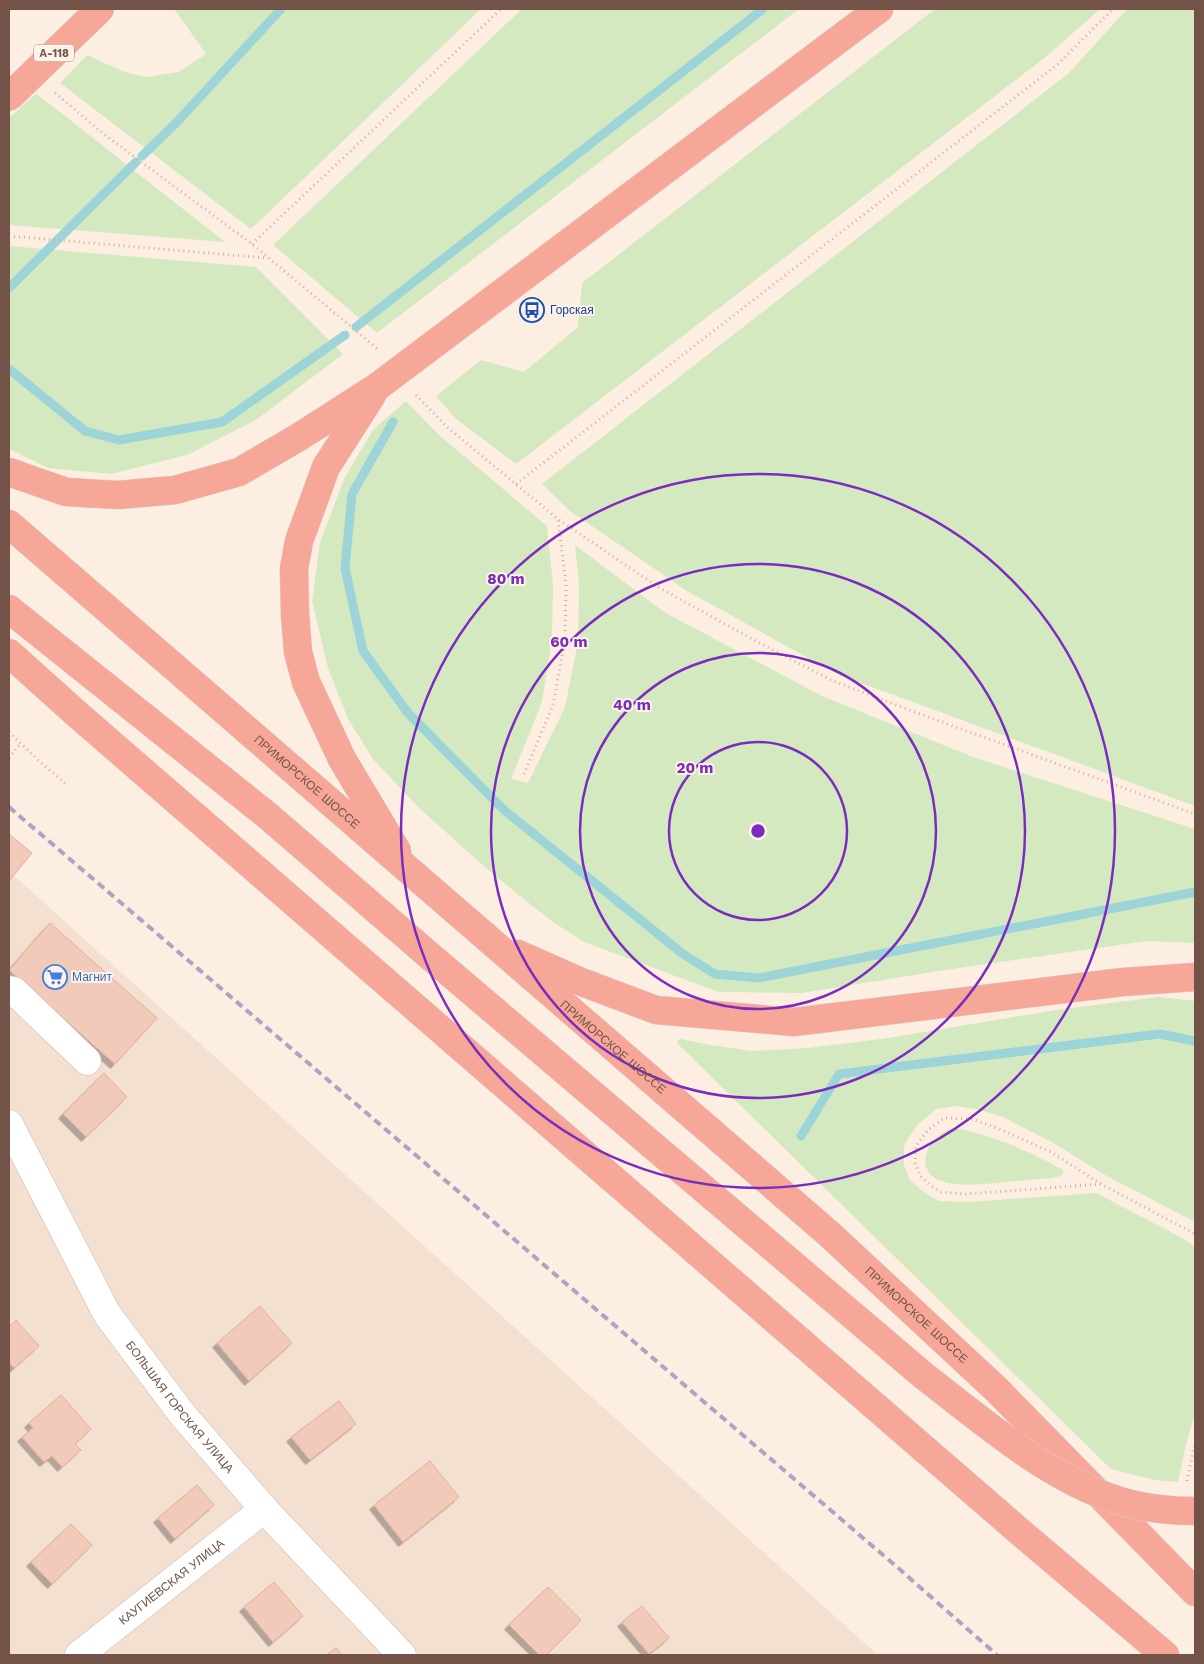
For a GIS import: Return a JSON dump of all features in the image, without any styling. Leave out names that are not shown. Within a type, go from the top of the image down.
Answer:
[{"type":"highway","name":"А-118","points":[[9,97],[100,9]]},
{"type":"highway","points":[[9,472],[66,492],[118,495],[175,490],[239,472],[299,437],[377,387],[878,9]]},
{"type":"highway","points":[[377,387],[326,467],[299,541],[294,569],[295,614],[298,652],[306,682],[342,759],[410,872]]},
{"type":"highway","name":"ПРИМОРСКОЕ ШОССЕ","points":[[9,524],[835,1240],[996,1389],[1195,1592]]},
{"type":"highway","points":[[9,609],[268,816],[924,1376],[1006,1439],[1041,1464],[1096,1492],[1131,1504],[1173,1511],[1193,1500]]},
{"type":"highway","points":[[9,653],[892,1421],[1165,1655]]},
{"type":"highway","points":[[491,942],[579,981],[656,1010],[794,1022],[1123,982],[1195,976]]},
{"type":"street","points":[[9,990],[14,992],[87,1061]]},
{"type":"street","name":"БОЛЬШАЯ ГОРСКАЯ УЛИЦА","points":[[9,1124],[107,1314],[182,1414],[264,1509],[402,1655]]},
{"type":"street","name":"КАУГИЕВСКАЯ УЛИЦА","points":[[79,1655],[264,1509]]},
{"type":"path","points":[[252,244],[501,9]]},
{"type":"path","points":[[516,484],[1058,64],[1113,9]]},
{"type":"path","points":[[53,91],[105,135],[252,244],[379,350]]},
{"type":"path","points":[[9,236],[268,258]]},
{"type":"path","points":[[416,395],[447,427],[558,519],[658,587],[831,680],[1195,814]]},
{"type":"path","points":[[524,774],[553,705],[565,640],[566,585],[558,519]]},
{"type":"path","points":[[9,732],[65,783]]},
{"type":"path","points":[[9,758],[20,744]]},
{"type":"path","points":[[1101,1184],[966,1194],[941,1192],[930,1186],[920,1176],[915,1163],[916,1146],[928,1130],[944,1118],[972,1119],[1051,1152],[1101,1184],[1195,1234]]},
{"type":"path","points":[[1193,1500],[1187,1481],[1195,1443]]},
{"type":"shaded area","points":[[9,871],[822,1605],[878,1655],[9,1655]]},
{"type":"green space","points":[[174,9],[481,9],[251,229],[60,83],[87,55],[124,72],[147,77],[178,72],[206,54]]},
{"type":"green space","points":[[522,9],[799,9],[377,333],[273,245]]},
{"type":"green space","points":[[935,9],[1100,9],[1047,56],[516,464],[455,418],[436,396],[481,360],[524,372],[578,327],[582,283]]},
{"type":"green space","points":[[1127,9],[1195,9],[1195,806],[839,675],[687,591],[570,511],[542,484],[1069,73]]},
{"type":"green space","points":[[36,94],[225,242],[9,225],[9,118]]},
{"type":"green space","points":[[9,246],[256,267],[343,354],[256,420],[187,455],[111,474],[48,468],[9,449]]},
{"type":"green space","points":[[406,401],[439,435],[547,526],[553,585],[552,638],[542,702],[511,779],[528,783],[565,707],[578,642],[579,585],[575,545],[664,612],[822,696],[973,757],[1195,829],[1195,943],[1147,941],[802,993],[718,992],[584,942],[550,920],[494,875],[419,808],[373,759],[348,719],[328,668],[312,601],[320,543],[345,477],[373,430]]},
{"type":"green space","points":[[1158,997],[1195,1001],[1195,1222],[1105,1175],[1055,1144],[1003,1117],[976,1109],[956,1106],[936,1109],[917,1125],[904,1145],[904,1165],[910,1180],[925,1193],[939,1201],[969,1202],[1096,1193],[1186,1240],[1195,1247],[1195,1412],[1178,1482],[1154,1480],[1111,1469],[677,1043],[681,1039],[752,1051],[808,1048],[888,1038],[1056,1010]]},
{"type":"green space","points":[[952,1128],[965,1130],[1009,1144],[1063,1170],[1063,1174],[1051,1178],[969,1185],[942,1181],[932,1176],[926,1167],[926,1155],[935,1138]]},
{"type":"building","points":[[9,834],[32,853],[9,881]]},
{"type":"building","points":[[50,923],[157,1018],[115,1064],[9,970]]},
{"type":"building","points":[[104,1073],[127,1097],[86,1137],[63,1114]]},
{"type":"building","points":[[260,1306],[292,1343],[249,1381],[217,1343]]},
{"type":"building","points":[[16,1320],[39,1346],[14,1368],[9,1362],[9,1327]]},
{"type":"building","points":[[61,1395],[91,1429],[75,1444],[81,1450],[62,1467],[52,1456],[44,1462],[22,1437],[33,1428],[29,1423]]},
{"type":"building","points":[[339,1401],[356,1424],[310,1460],[291,1437]]},
{"type":"building","points":[[430,1461],[459,1497],[403,1542],[374,1505]]},
{"type":"building","points":[[197,1485],[214,1505],[175,1539],[158,1518]]},
{"type":"building","points":[[71,1524],[92,1545],[52,1584],[31,1562]]},
{"type":"building","points":[[274,1582],[303,1616],[273,1642],[244,1607]]},
{"type":"building","points":[[548,1587],[581,1620],[546,1655],[539,1655],[509,1625]]},
{"type":"building","points":[[642,1606],[669,1638],[649,1654],[622,1622]]},
{"type":"building","points":[[336,1648],[342,1655],[327,1655]]},
{"type":"waterway","points":[[142,156],[176,123],[281,9]]},
{"type":"waterway","points":[[356,327],[763,9]]},
{"type":"waterway","points":[[9,288],[136,162]]},
{"type":"waterway","points":[[9,369],[85,431],[119,440],[222,422],[345,335]]},
{"type":"waterway","points":[[393,422],[352,494],[345,568],[363,651],[408,713],[504,810],[683,954],[715,974],[759,978],[1195,892]]},
{"type":"waterway","points":[[801,1136],[839,1074],[1159,1034],[1195,1041]]},
{"type":"railway","points":[[9,807],[897,1567],[997,1655]]},
{"type":"place","name":"Горская","points":[[532,310]]},
{"type":"place","name":"Магнит","points":[[55,977]]}]
